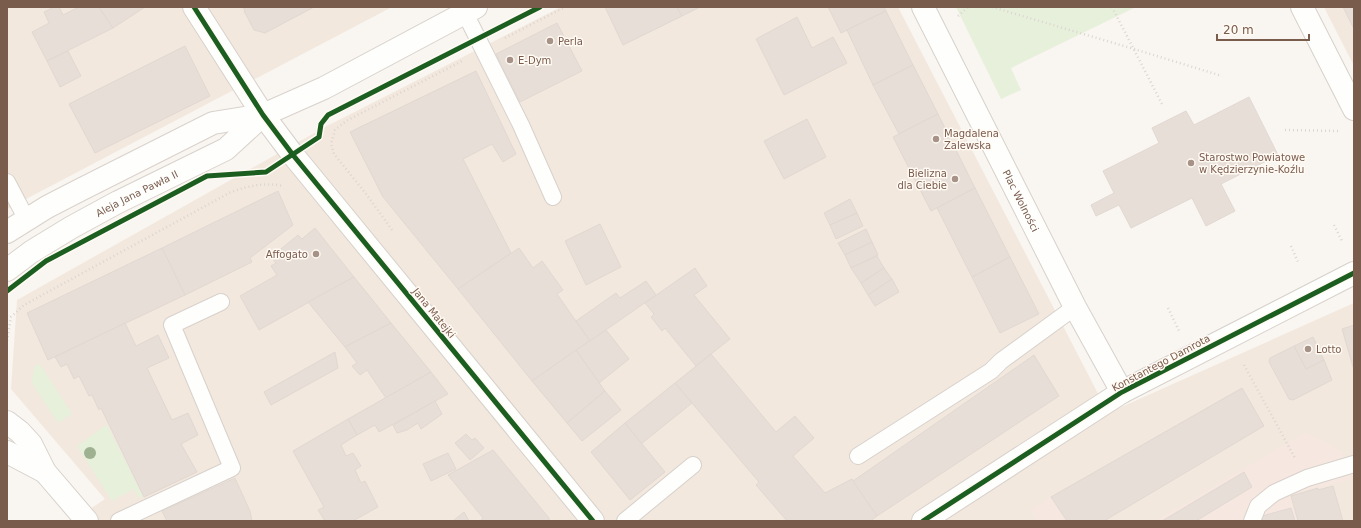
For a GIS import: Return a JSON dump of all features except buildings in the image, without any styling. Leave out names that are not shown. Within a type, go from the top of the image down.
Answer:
[{"type":"street","name":"Jana Matejki","points":[[194,7],[263,115],[308,173],[593,521]]},
{"type":"street","name":"Plac Wolności","points":[[922,7],[1075,307],[1122,392]]},
{"type":"street","points":[[1302,7],[1354,109]]},
{"type":"street","name":"Aleja Jana Pawła II","points":[[7,232],[80,190],[213,123],[263,115],[324,88],[471,10]]},
{"type":"street","name":"Aleja Jana Pawła II","points":[[7,270],[30,252],[72,227],[118,202],[226,149],[263,115]]},
{"type":"street","name":"Konstantego Damrota","points":[[923,521],[1122,392],[1354,273]]},
{"type":"street","points":[[7,422],[20,432],[31,444],[45,472],[87,521]]},
{"type":"street","points":[[7,452],[45,472]]},
{"type":"lane","points":[[471,10],[483,50],[553,197]]},
{"type":"lane","points":[[7,182],[27,220]]},
{"type":"lane","points":[[119,521],[232,468],[172,325],[221,302]]},
{"type":"lane","points":[[858,456],[991,371],[1001,361],[1075,307]]},
{"type":"lane","points":[[1252,521],[1258,506],[1274,493],[1307,478],[1354,464]]},
{"type":"lane","points":[[625,521],[693,465]]},
{"type":"path","points":[[395,234],[367,195],[334,154],[331,144],[335,130],[346,121],[565,7]]},
{"type":"path","points":[[953,21],[968,7]]},
{"type":"path","points":[[992,7],[1222,76]]},
{"type":"path","points":[[1112,7],[1163,106]]},
{"type":"path","points":[[1285,130],[1340,131]]},
{"type":"path","points":[[7,341],[11,317],[24,305],[231,192],[250,186],[271,184],[290,187],[334,154]]},
{"type":"path","points":[[1334,225],[1342,241]]},
{"type":"path","points":[[1291,246],[1298,262]]},
{"type":"path","points":[[1168,308],[1181,335]]},
{"type":"path","points":[[7,316],[11,317]]},
{"type":"path","points":[[1244,365],[1307,478]]},
{"type":"shaded area","points":[[7,7],[392,7],[7,209]]},
{"type":"shaded area","points":[[561,7],[898,7],[1108,413],[1354,303],[1354,521],[72,521],[105,499],[11,389],[17,300],[327,126]]},
{"type":"shaded area","points":[[1324,7],[1354,7],[1354,66]]},
{"type":"shaded area","points":[[1306,432],[1342,452],[1350,479],[1291,496],[1298,521],[1156,521]]},
{"type":"shaded area","points":[[1051,497],[1067,521],[1037,521],[1030,511]]},
{"type":"green space","points":[[956,7],[1136,7],[1011,68],[1021,90],[1001,99]]},
{"type":"green space","points":[[40,364],[72,414],[58,423],[32,383],[34,367]]},
{"type":"green space","points":[[107,425],[143,496],[139,498],[134,489],[112,501],[77,446]]},
{"type":"cycle path","points":[[194,7],[263,115],[293,155],[593,521]]},
{"type":"cycle path","points":[[7,291],[46,261],[207,176],[266,172],[319,137],[321,124],[328,115],[540,7]]},
{"type":"cycle path","points":[[923,521],[1122,392],[1354,273]]},
{"type":"place","name":"Perla","points":[[550,41]]},
{"type":"place","name":"E-Dym","points":[[510,60]]},
{"type":"place","name":"Magdalena Zalewska","points":[[936,139]]},
{"type":"place","name":"Starostwo Powiatowe w Kędzierzynie-Koźlu","points":[[1191,163]]},
{"type":"place","name":"Bielizna dla Ciebie","points":[[955,179]]},
{"type":"place","name":"Affogato","points":[[316,254]]},
{"type":"place","name":"Lotto","points":[[1308,349]]}]
